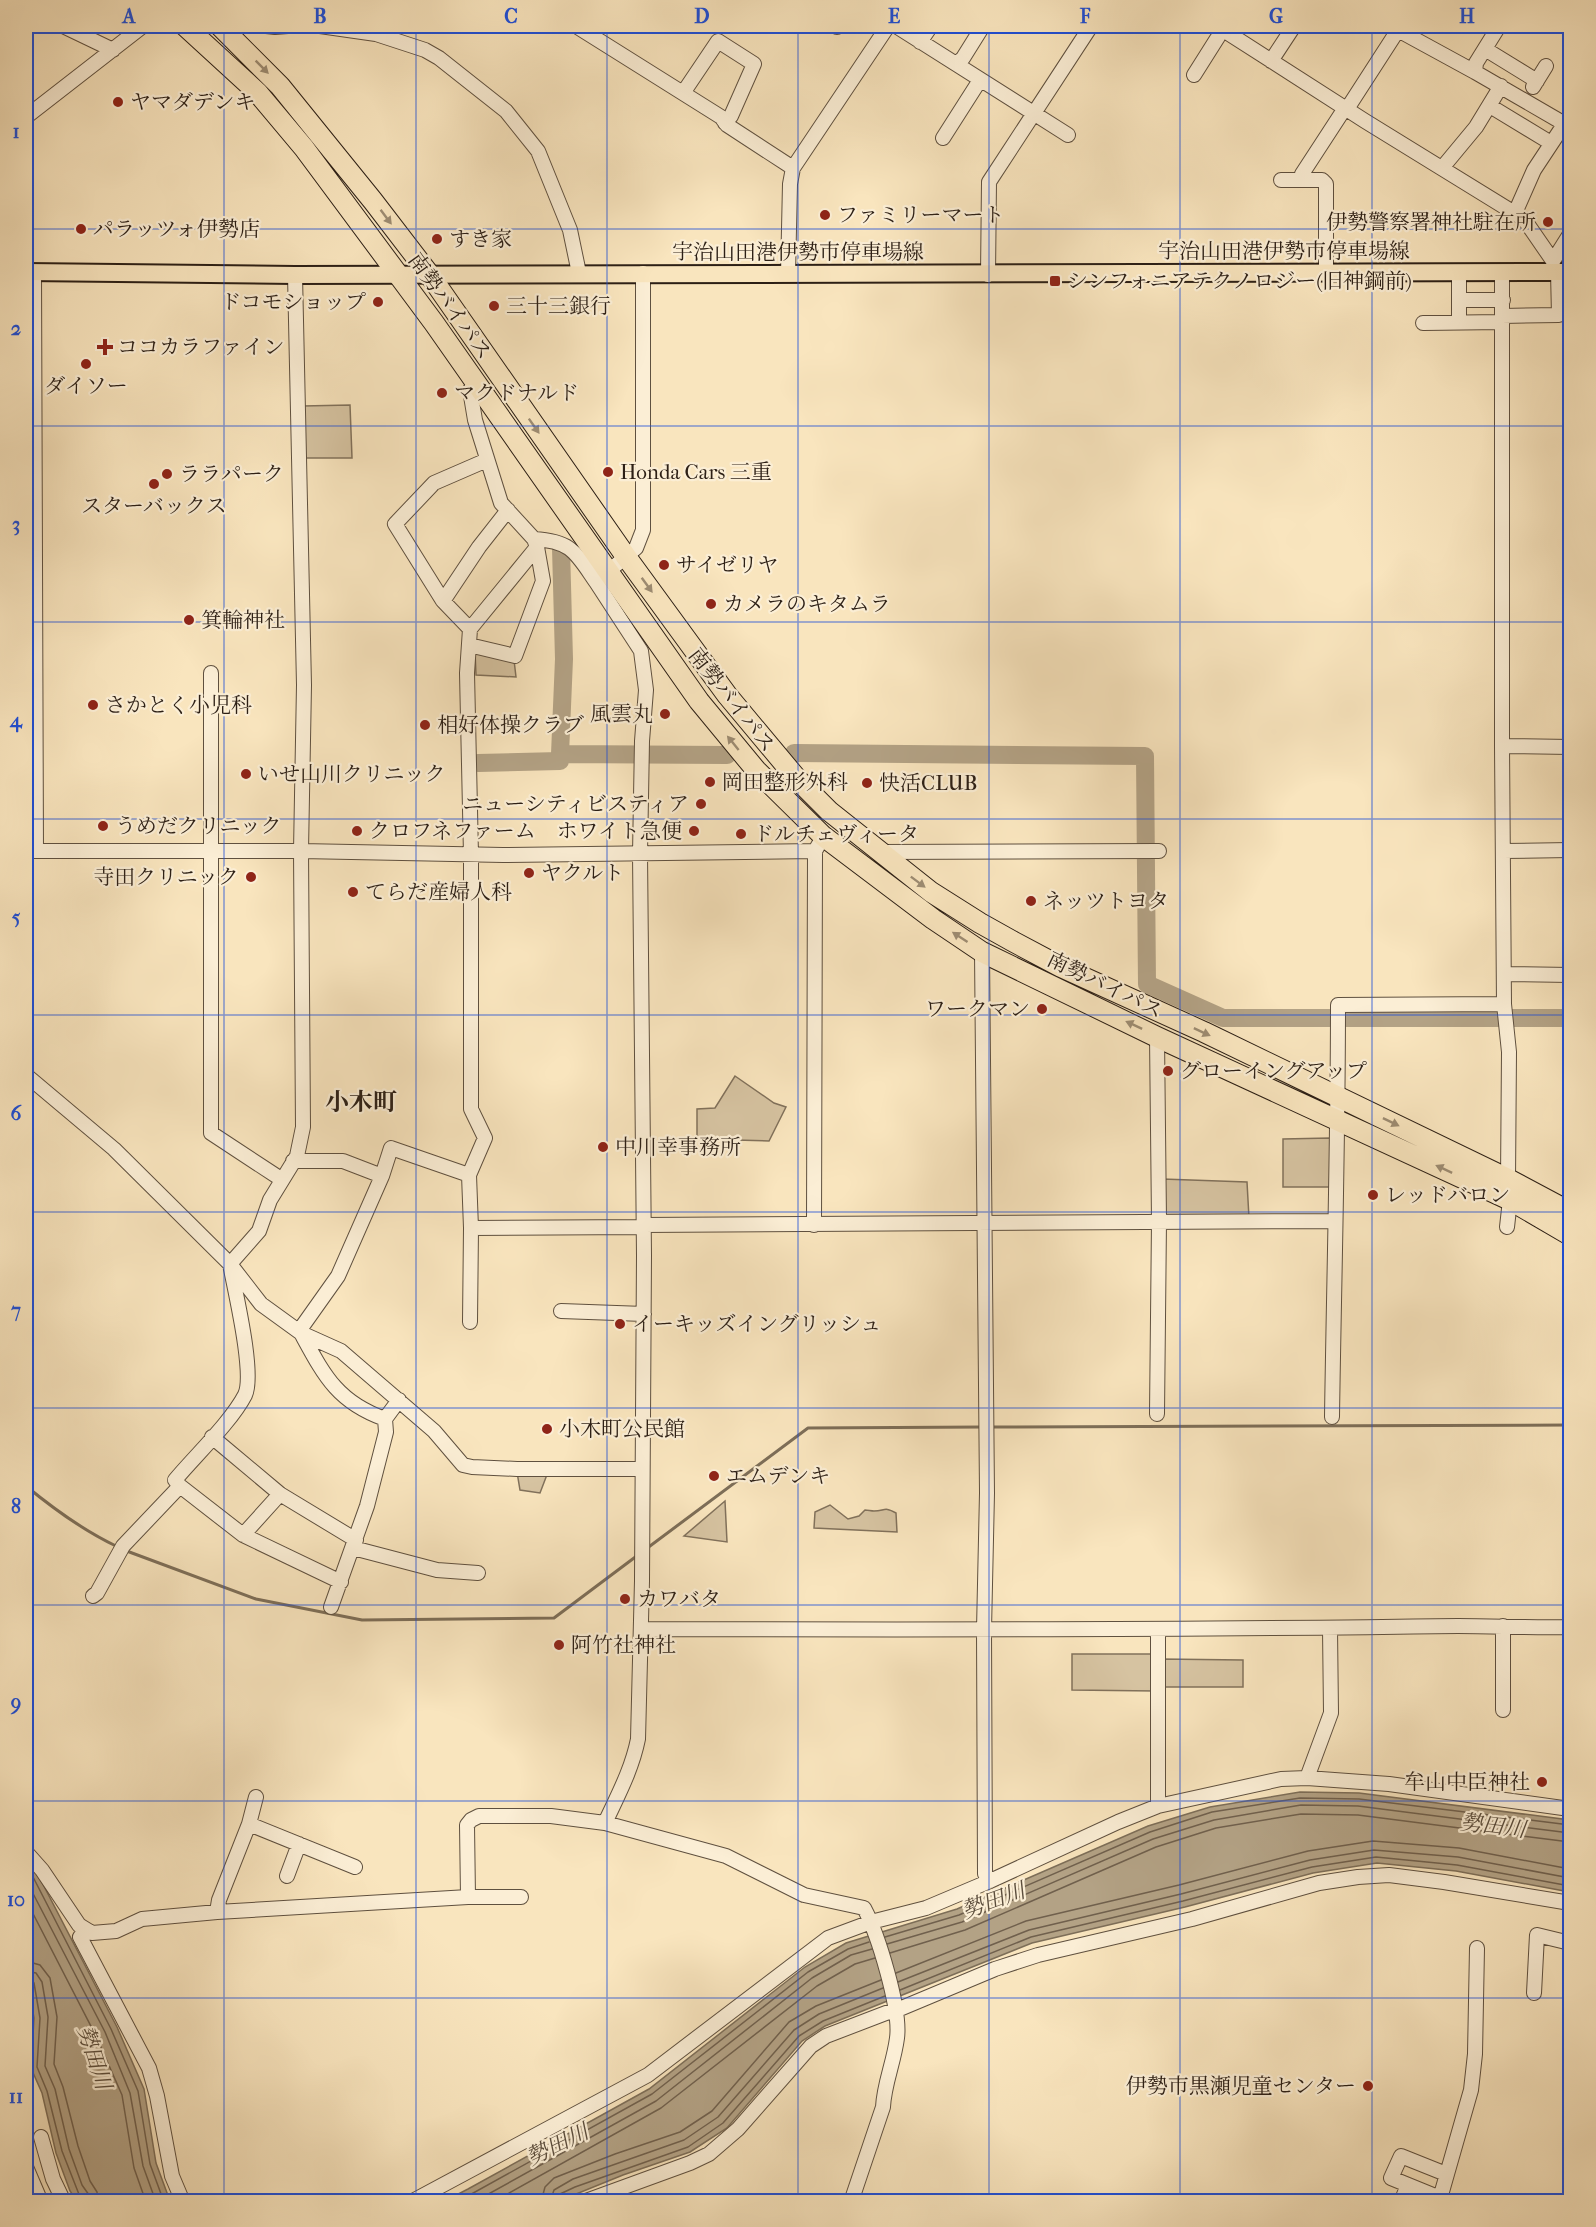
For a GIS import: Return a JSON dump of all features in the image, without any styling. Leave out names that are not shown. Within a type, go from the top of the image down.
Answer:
[{"type":"highway","name":"南勢バイパス","points":[[185,26],[263,100],[304,148],[399,275],[602,577],[731,741],[819,844],[885,885],[982,952],[1157,1037],[1510,1200],[1570,1235]]},
{"type":"highway","name":"南勢バイパス","points":[[220,26],[280,86],[313,125],[429,274],[627,558],[758,734],[798,780],[829,810],[931,892],[980,923],[1061,967],[1204,1032],[1508,1179],[1570,1212]]},
{"type":"main road","name":"宇治山田港伊勢市停車場線","points":[[30,272],[295,275],[643,273],[988,275],[1559,270]]},
{"type":"street","points":[[63,26],[113,50]]},
{"type":"street","points":[[26,117],[143,26]]},
{"type":"street","points":[[266,26],[288,26]]},
{"type":"street","points":[[321,26],[378,30],[408,43],[440,58],[506,111],[538,151],[570,230],[579,273]]},
{"type":"street","points":[[576,26],[721,117],[725,123],[793,168]]},
{"type":"street","points":[[788,274],[790,184],[793,168],[888,26]]},
{"type":"street","points":[[896,26],[1068,135]]},
{"type":"street","points":[[920,42],[930,26]]},
{"type":"street","points":[[956,64],[963,58],[983,26]]},
{"type":"street","points":[[988,275],[989,182],[1091,26]]},
{"type":"street","points":[[1218,26],[1524,219],[1559,270]]},
{"type":"street","points":[[1194,75],[1218,38],[1218,26]]},
{"type":"street","points":[[1271,61],[1294,26]]},
{"type":"street","points":[[1475,72],[1476,63],[1499,26]]},
{"type":"street","points":[[1302,179],[1302,174],[1398,30],[1526,99],[1568,125],[1551,143],[1534,170],[1515,213]]},
{"type":"street","points":[[683,93],[718,41],[754,64],[731,116],[725,123]]},
{"type":"street","points":[[1485,49],[1537,81]]},
{"type":"street","points":[[1526,99],[1546,66]]},
{"type":"street","points":[[942,138],[980,80]]},
{"type":"street","points":[[1442,168],[1476,127],[1502,86]]},
{"type":"street","points":[[1490,106],[1551,143]]},
{"type":"street","points":[[1281,180],[1322,180],[1326,184],[1326,273]]},
{"type":"street","points":[[1423,323],[1459,323],[1559,315],[1564,304],[1559,270],[1570,234]]},
{"type":"street","points":[[30,272],[31,850],[640,855],[819,844],[814,1225]]},
{"type":"street","points":[[1502,272],[1502,746],[1504,1004],[1509,1052],[1508,1179]]},
{"type":"street","points":[[602,577],[636,548],[643,530],[643,273]]},
{"type":"street","points":[[230,1264],[258,1231],[270,1200],[297,1156],[303,1128],[301,851],[304,685],[295,275]]},
{"type":"street","points":[[1459,280],[1459,323]]},
{"type":"street","points":[[1459,300],[1503,300]]},
{"type":"street","points":[[469,645],[515,656],[543,581],[535,543],[501,503],[475,420],[470,390]]},
{"type":"street","points":[[470,629],[442,601],[395,524],[434,483],[487,460]]},
{"type":"street","points":[[442,601],[508,510]]},
{"type":"street","points":[[470,1322],[470,1175],[485,1138],[471,1109],[471,855],[467,673],[470,629],[535,543],[553,540],[574,550],[602,577],[641,651],[646,690],[642,741],[640,855],[644,1314],[638,1738],[634,1757],[605,1822]]},
{"type":"street","points":[[211,673],[211,1133],[281,1179]]},
{"type":"street","points":[[1502,746],[1570,747]]},
{"type":"street","points":[[1503,851],[1570,850]]},
{"type":"street","points":[[879,852],[1159,851]]},
{"type":"street","points":[[982,952],[987,1435],[984,1630],[985,1874],[990,1881]]},
{"type":"street","points":[[1504,974],[1570,975]]},
{"type":"street","points":[[1332,1417],[1338,1005],[1504,1004]]},
{"type":"street","points":[[1157,1037],[1160,1221],[1157,1414]]},
{"type":"street","points":[[26,1075],[114,1149],[230,1264],[261,1304],[300,1332],[341,1351],[434,1431],[463,1465],[472,1467],[642,1468]]},
{"type":"street","points":[[300,1332],[338,1276],[382,1176],[391,1148],[470,1175]]},
{"type":"street","points":[[293,1161],[343,1161],[382,1176]]},
{"type":"street","points":[[1507,1227],[1510,1200]]},
{"type":"street","points":[[471,1228],[1334,1221]]},
{"type":"street","points":[[230,1264],[249,1372],[246,1393],[233,1413],[175,1480],[243,1535],[341,1582]]},
{"type":"street","points":[[561,1311],[644,1314]]},
{"type":"street","points":[[300,1332],[324,1375],[343,1395],[370,1414],[385,1419]]},
{"type":"street","points":[[331,1607],[367,1506],[386,1432],[385,1419],[399,1400]]},
{"type":"street","points":[[212,1437],[280,1494],[354,1544],[437,1570],[478,1572]]},
{"type":"street","points":[[93,1596],[97,1593],[121,1549],[180,1486]]},
{"type":"street","points":[[243,1535],[280,1494]]},
{"type":"street","points":[[1503,1626],[1503,1710]]},
{"type":"street","points":[[641,1629],[1570,1627]]},
{"type":"street","points":[[1158,1629],[1158,1806]]},
{"type":"street","points":[[1307,1778],[1331,1713],[1330,1629]]},
{"type":"street","points":[[411,2202],[648,2075],[828,1938],[926,1908],[1158,1806],[1281,1779],[1307,1778],[1389,1784],[1570,1809]]},
{"type":"street","points":[[217,1912],[219,1900],[249,1824],[256,1797]]},
{"type":"street","points":[[468,1898],[467,1825],[471,1820],[479,1816],[551,1816],[605,1822],[726,1856],[804,1896],[864,1908],[872,1923],[897,2010],[897,2042],[883,2095],[883,2107],[851,2202]]},
{"type":"street","points":[[249,1824],[355,1866]]},
{"type":"street","points":[[287,1876],[299,1844]]},
{"type":"street","points":[[26,1852],[42,1870],[79,1925],[85,1930],[102,1933],[116,1931],[142,1919],[217,1912],[521,1897]]},
{"type":"street","points":[[583,2202],[709,2154],[738,2129],[811,2046],[837,2031],[897,2010],[995,1969],[1038,1955],[1192,1919],[1319,1883],[1348,1878],[1389,1875],[1570,1903]]},
{"type":"street","points":[[85,1930],[80,1937],[149,2068],[157,2096],[172,2176],[183,2202]]},
{"type":"street","points":[[1534,1993],[1537,1935],[1570,1943]]},
{"type":"street","points":[[1446,2175],[1401,2156],[1391,2178],[1439,2200],[1471,2090],[1475,2054],[1477,1948]]},
{"type":"street","points":[[41,2137],[53,2179],[64,2202]]},
{"type":"street","points":[[26,2167],[41,2202]]},
{"type":"street","points":[[1401,2202],[1408,2185]]},
{"type":"shaded area","points":[[350,405],[352,458],[302,458],[303,406]]},
{"type":"shaded area","points":[[475,651],[514,660],[516,677],[476,675]]},
{"type":"shaded area","points":[[735,1076],[774,1103],[786,1107],[769,1141],[697,1139],[697,1109],[715,1108]]},
{"type":"shaded area","points":[[1330,1138],[1332,1187],[1283,1187],[1283,1139]]},
{"type":"shaded area","points":[[1162,1179],[1247,1182],[1249,1218],[1162,1218]]},
{"type":"shaded area","points":[[517,1472],[548,1472],[540,1493],[520,1490]]},
{"type":"shaded area","points":[[725,1501],[727,1542],[684,1536]]},
{"type":"shaded area","points":[[830,1505],[848,1519],[859,1516],[865,1510],[887,1509],[892,1511],[896,1513],[897,1532],[814,1528],[815,1512]]},
{"type":"shaded area","points":[[1072,1654],[1154,1654],[1155,1691],[1072,1690]]},
{"type":"shaded area","points":[[1160,1659],[1243,1660],[1243,1687],[1160,1687]]},
{"type":"water","name":"勢田川","points":[[1300,1792],[1359,1793],[1570,1820],[1570,1892],[1456,1871],[1377,1863],[1313,1873],[1185,1907],[1032,1943],[825,2026],[802,2041],[727,2128],[690,2152],[623,2175],[559,2201],[443,2202],[649,2089],[805,1967],[846,1943],[957,1909],[1148,1826],[1210,1807]]},
{"type":"water","name":"勢田川","points":[[26,1861],[35,1869],[117,2027],[144,2089],[156,2163],[170,2201],[77,2201],[70,2191],[56,2153],[42,2093],[31,2068],[34,2018],[26,1973]]},
{"type":"waterway","points":[[560,754],[564,659],[561,548]]},
{"type":"waterway","points":[[794,753],[1145,756],[1147,984],[1223,1018],[1570,1018]]},
{"type":"waterway","points":[[478,763],[560,761],[560,754],[727,755]]},
{"type":"waterway","points":[[989,1427],[1570,1425]]},
{"type":"waterway","points":[[646,1549],[808,1428],[983,1427]]},
{"type":"waterway","points":[[26,1486],[70,1519],[118,1547]]},
{"type":"waterway","points":[[124,1550],[256,1599],[362,1620],[554,1618],[638,1555]]},
{"type":"place","name":"ヤマダデンキ","points":[[118,102]]},
{"type":"place","name":"ファミリーマート","points":[[825,215]]},
{"type":"place","name":"伊勢警察署神社駐在所","points":[[1548,222]]},
{"type":"place","name":"パラッツォ伊勢店","points":[[81,229]]},
{"type":"place","name":"すき家","points":[[437,239]]},
{"type":"place","name":"シンフォニアテクノロジー(旧神鋼前)","points":[[1055,281]]},
{"type":"place","name":"ドコモショップ","points":[[378,302]]},
{"type":"place","name":"三十三銀行","points":[[494,306]]},
{"type":"place","name":"ココカラファイン","points":[[105,347]]},
{"type":"place","name":"ダイソー","points":[[86,364]]},
{"type":"place","name":"マクドナルド","points":[[442,393]]},
{"type":"place","name":"Honda Cars 三重","points":[[608,472]]},
{"type":"place","name":"ララパーク","points":[[167,474]]},
{"type":"place","name":"スターバックス","points":[[154,484]]},
{"type":"place","name":"サイゼリヤ","points":[[664,565]]},
{"type":"place","name":"カメラのキタムラ","points":[[711,604]]},
{"type":"place","name":"箕輪神社","points":[[189,620]]},
{"type":"place","name":"さかとく小児科","points":[[93,705]]},
{"type":"place","name":"風雲丸","points":[[665,714]]},
{"type":"place","name":"相好体操クラブ","points":[[425,725]]},
{"type":"place","name":"いせ山川クリニック","points":[[246,774]]},
{"type":"place","name":"岡田整形外科","points":[[710,782]]},
{"type":"place","name":"快活CLUB","points":[[867,783]]},
{"type":"place","name":"ニューシティビスティア","points":[[701,804]]},
{"type":"place","name":"うめだクリニック","points":[[103,826]]},
{"type":"place","name":"クロフネファーム","points":[[357,831]]},
{"type":"place","name":"ホワイト急便","points":[[694,831]]},
{"type":"place","name":"ドルチェヴィータ","points":[[741,834]]},
{"type":"place","name":"ヤクルト","points":[[529,873]]},
{"type":"place","name":"寺田クリニック","points":[[251,877]]},
{"type":"place","name":"てらだ産婦人科","points":[[353,892]]},
{"type":"place","name":"ネッツトヨタ","points":[[1031,901]]},
{"type":"place","name":"ワークマン","points":[[1042,1009]]},
{"type":"place","name":"グローイングアップ","points":[[1168,1071]]},
{"type":"place","name":"中川幸事務所","points":[[603,1147]]},
{"type":"place","name":"レッドバロン","points":[[1373,1195]]},
{"type":"place","name":"イーキッズイングリッシュ","points":[[620,1324]]},
{"type":"place","name":"小木町公民館","points":[[547,1429]]},
{"type":"place","name":"エムデンキ","points":[[714,1476]]},
{"type":"place","name":"カワバタ","points":[[625,1599]]},
{"type":"place","name":"阿竹社神社","points":[[559,1645]]},
{"type":"place","name":"牟山中臣神社","points":[[1542,1782]]},
{"type":"place","name":"伊勢市黒瀬児童センター","points":[[1368,2086]]},
{"type":"district","name":"小木町","points":[[361,1102]]}]
